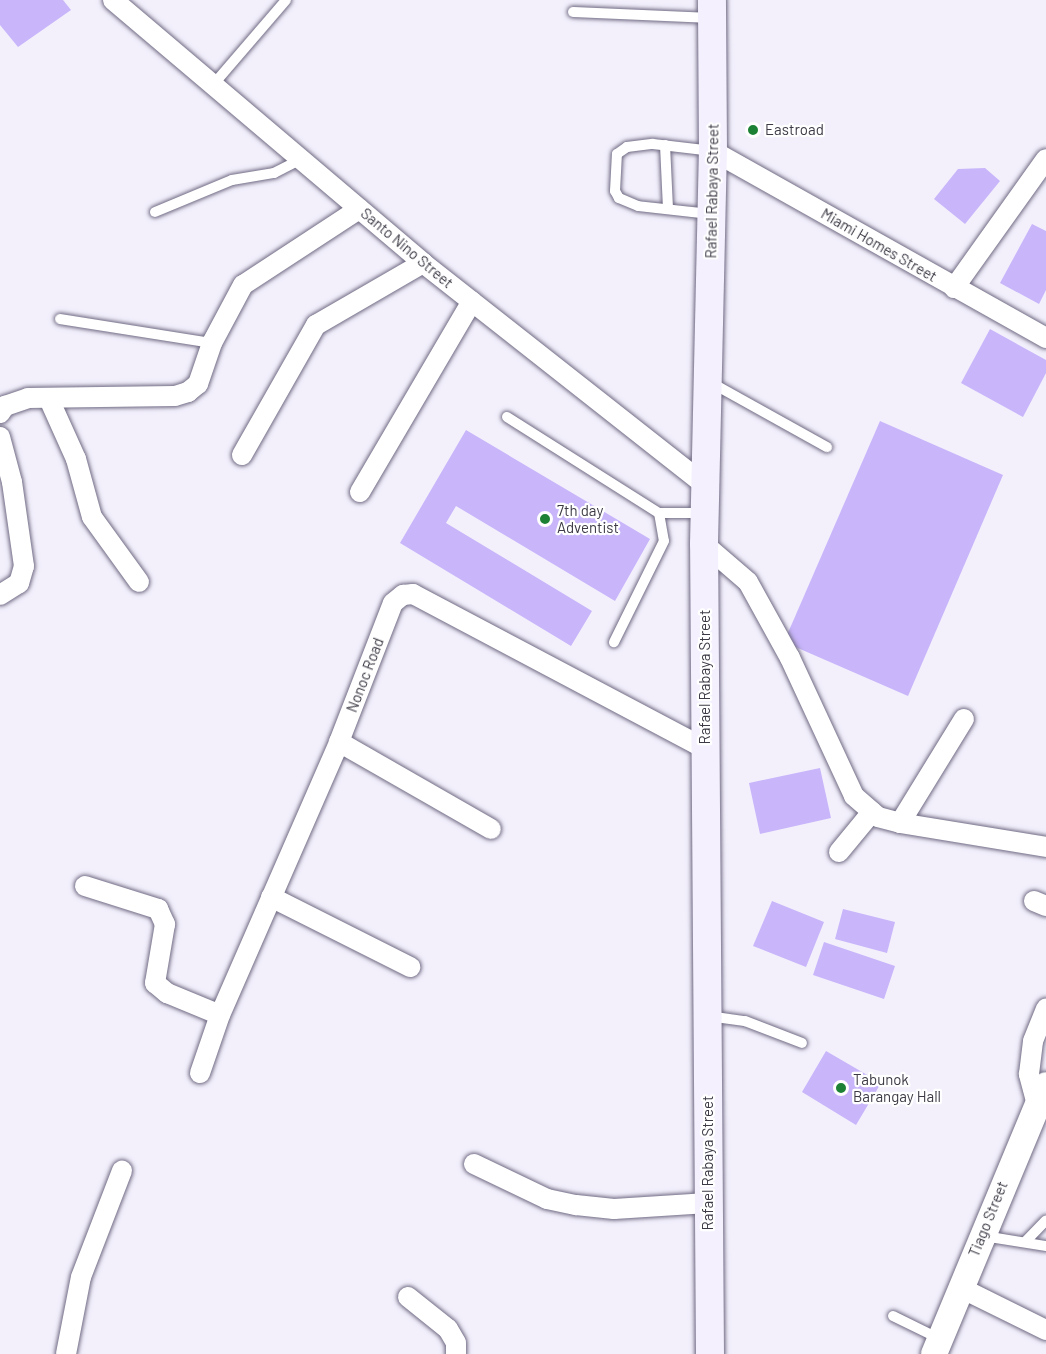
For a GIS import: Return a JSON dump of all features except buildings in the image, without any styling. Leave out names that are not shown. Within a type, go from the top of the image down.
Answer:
[{"type":"main road","name":"Rafael Rabaya Street","points":[[710,1354],[704,544],[710,382],[712,9]]},
{"type":"street","name":"Santo Nino Street","points":[[113,0],[707,500]]},
{"type":"street","name":"Miami Homes Street","points":[[713,151],[1046,338]]},
{"type":"street","points":[[954,288],[1046,159]]},
{"type":"street","points":[[2,409],[28,398],[175,396],[188,392],[198,384],[212,343],[250,279],[359,209]]},
{"type":"street","points":[[242,455],[316,325],[423,263]]},
{"type":"street","points":[[360,492],[472,301]]},
{"type":"street","points":[[49,399],[76,459],[92,517],[139,582]]},
{"type":"street","points":[[0,437],[12,482],[24,566],[19,583],[0,595]]},
{"type":"street","points":[[704,544],[748,582],[789,658],[854,796],[872,812],[900,823],[1046,847]]},
{"type":"street","name":"Nonoc Road","points":[[200,1073],[220,1014],[339,742],[393,603],[413,594],[706,749]]},
{"type":"street","points":[[900,823],[964,719]]},
{"type":"street","points":[[339,742],[491,829]]},
{"type":"street","points":[[839,852],[872,812]]},
{"type":"street","points":[[85,886],[158,909],[165,924],[155,983],[166,993],[220,1014]]},
{"type":"street","points":[[271,897],[410,967]]},
{"type":"street","points":[[1041,1093],[1029,1074],[1033,1041],[1046,1008]]},
{"type":"street","name":"Tiago Street","points":[[937,1347],[1041,1093]]},
{"type":"street","points":[[474,1164],[538,1196],[576,1205],[614,1209],[708,1203]]},
{"type":"street","points":[[66,1354],[81,1277],[122,1171]]},
{"type":"street","points":[[961,1288],[1046,1330]]},
{"type":"street","points":[[408,1297],[448,1329],[456,1343],[456,1354]]},
{"type":"lane","points":[[213,85],[286,0]]},
{"type":"lane","points":[[573,12],[712,9]]},
{"type":"lane","points":[[712,215],[627,203],[615,191],[618,154],[639,144],[713,151]]},
{"type":"lane","points":[[665,145],[668,209]]},
{"type":"lane","points":[[155,212],[232,180],[274,173],[301,159]]},
{"type":"lane","points":[[60,319],[212,343]]},
{"type":"lane","points":[[710,382],[827,447]]},
{"type":"lane","points":[[507,417],[659,513],[707,500]]},
{"type":"lane","points":[[614,642],[664,541],[659,513]]},
{"type":"lane","points":[[708,1016],[745,1021],[802,1042]]},
{"type":"lane","points":[[1025,1242],[1046,1220]]},
{"type":"lane","points":[[984,1229],[996,1238],[1046,1246]]},
{"type":"lane","points":[[893,1316],[937,1347]]},
{"type":"place","name":"Eastroad","points":[[753,130]]},
{"type":"place","name":"7th day Adventist","points":[[545,519]]},
{"type":"place","name":"Tabunok Barangay Hall","points":[[841,1088]]}]
